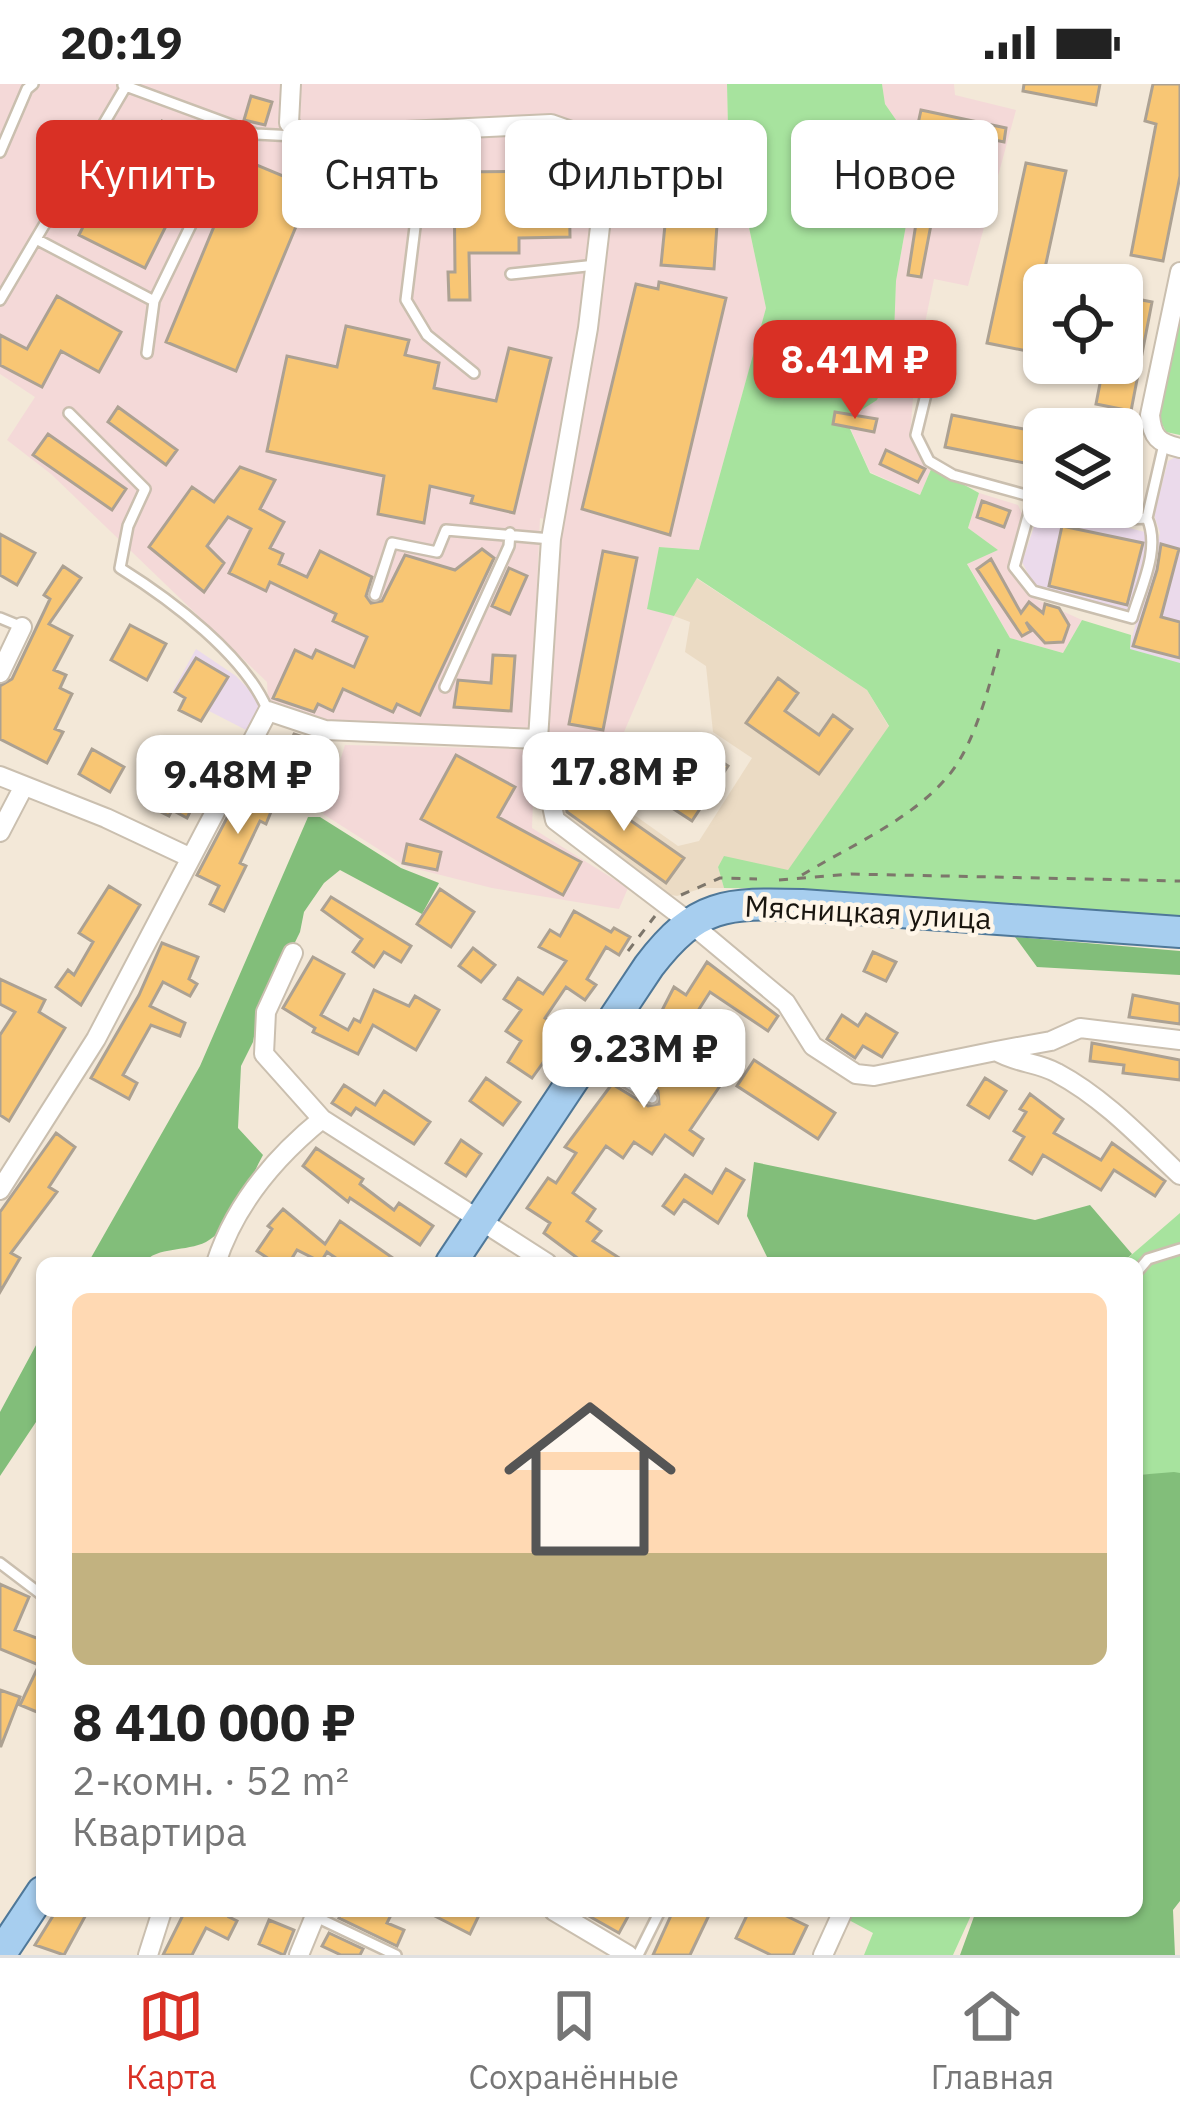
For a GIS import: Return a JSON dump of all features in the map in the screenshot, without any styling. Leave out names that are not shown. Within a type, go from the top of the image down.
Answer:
[{"type":"main road","name":"Мясницкая улица","points":[[689,922],[724,906],[764,904],[1180,932]]},
{"type":"main road","points":[[455,1257],[660,952],[689,922]]},
{"type":"main road","points":[[0,1955],[10,1922],[36,1898]]},
{"type":"street","points":[[290,120],[291,84]]},
{"type":"street","points":[[481,127],[551,124],[588,137],[607,168],[596,266],[551,539],[538,740],[555,820],[786,1003],[813,1046],[856,1073],[874,1076],[1051,1041],[1080,1028],[1180,1040]]},
{"type":"street","points":[[1167,444],[1151,432],[1150,415],[1180,272]]},
{"type":"street","points":[[0,673],[22,628]]},
{"type":"street","points":[[0,1190],[96,1039],[268,710],[325,730],[538,740]]},
{"type":"street","points":[[0,776],[189,857]]},
{"type":"street","points":[[0,832],[24,786]]},
{"type":"street","points":[[293,953],[266,1012],[264,1054],[322,1119],[537,1257]]},
{"type":"street","points":[[996,1051],[1055,1071],[1120,1118],[1180,1175]]},
{"type":"street","points":[[218,1257],[259,1180],[291,1144],[322,1119]]},
{"type":"street","points":[[148,1955],[160,1917]]},
{"type":"street","points":[[299,1955],[314,1917]]},
{"type":"street","points":[[564,1917],[628,1955]]},
{"type":"street","points":[[823,1955],[840,1917]]},
{"type":"lane","points":[[0,152],[33,84]]},
{"type":"lane","points":[[0,300],[124,85],[217,120]]},
{"type":"lane","points":[[147,352],[154,301],[189,228]]},
{"type":"lane","points":[[415,228],[406,300],[427,335],[474,373]]},
{"type":"lane","points":[[36,238],[154,301]]},
{"type":"lane","points":[[511,274],[596,266]]},
{"type":"lane","points":[[928,386],[916,435],[928,461],[953,476],[1023,495]]},
{"type":"lane","points":[[69,413],[145,489],[128,526],[120,568],[198,626],[259,689],[268,710]]},
{"type":"lane","points":[[1028,528],[1014,567],[1034,591],[1132,618],[1153,546],[1147,518],[1167,444]]},
{"type":"lane","points":[[1143,518],[1147,518]]},
{"type":"lane","points":[[375,595],[392,543],[437,552],[446,530],[551,539]]},
{"type":"lane","points":[[446,687],[509,546],[510,533]]},
{"type":"lane","points":[[0,618],[22,628]]},
{"type":"lane","points":[[586,1058],[652,1098]]},
{"type":"lane","points":[[1143,1265],[1180,1249]]},
{"type":"lane","points":[[0,1564],[36,1591]]},
{"type":"lane","points":[[321,1917],[396,1955]]},
{"type":"lane","points":[[638,1955],[657,1917]]},
{"type":"path","points":[[801,876],[916,805],[951,774],[987,692],[1000,645]]},
{"type":"shaded area","points":[[0,84],[727,84],[728,120],[505,120],[505,228],[749,228],[766,308],[699,550],[660,547],[648,608],[674,616],[599,790],[569,775],[553,793],[547,738],[562,522],[540,518],[531,728],[325,726],[268,701],[267,682],[51,474],[7,440],[35,397],[0,374]]},
{"type":"shaded area","points":[[882,84],[954,84],[955,95],[1016,110],[998,176],[998,120],[896,120],[885,104]]},
{"type":"shaded area","points":[[906,228],[984,228],[968,286],[934,279],[915,372],[910,437],[932,467],[920,495],[870,472],[846,419],[877,400],[893,362],[896,281]]},
{"type":"shaded area","points":[[1180,458],[1180,663],[1129,649],[1160,533],[1154,515],[1168,461]]},
{"type":"shaded area","points":[[979,493],[1018,505],[1022,514],[1008,568],[1031,597],[1082,620],[1063,653],[1010,638],[967,563],[997,550],[968,528]]},
{"type":"shaded area","points":[[1034,528],[1129,528],[1145,532],[1148,546],[1130,612],[1035,587],[1022,562]]},
{"type":"shaded area","points":[[696,578],[867,690],[889,727],[788,871],[724,857],[718,867],[724,888],[677,896],[666,894],[557,813],[553,793],[569,775],[599,790],[678,846],[699,841],[752,758],[713,732],[706,666],[685,652],[690,622],[674,616]]},
{"type":"shaded area","points":[[196,649],[236,676],[255,696],[259,708],[248,731],[172,692]]},
{"type":"shaded area","points":[[345,745],[519,749],[535,757],[532,828],[628,888],[619,909],[492,888],[405,866],[323,814]]},
{"type":"green space","points":[[727,84],[882,84],[885,104],[896,120],[791,120],[791,228],[906,228],[896,281],[893,362],[877,400],[846,420],[870,473],[920,495],[932,467],[979,493],[968,528],[998,550],[967,564],[1010,638],[1063,653],[1082,620],[1131,635],[1130,649],[1180,663],[1180,918],[803,889],[724,888],[718,867],[724,856],[788,870],[889,726],[867,690],[697,578],[674,616],[647,609],[659,547],[699,550],[766,308],[749,228],[767,228],[767,120],[728,120]]},
{"type":"green space","points":[[1180,306],[1180,435],[1166,432],[1157,414]]},
{"type":"green space","points":[[308,817],[320,817],[401,868],[439,883],[422,914],[340,870],[324,883],[304,912],[300,932],[257,1020],[241,1066],[238,1128],[263,1155],[232,1215],[216,1235],[198,1245],[151,1257],[91,1257],[200,1066]]},
{"type":"green space","points":[[1015,937],[1180,951],[1180,975],[1037,967]]},
{"type":"green space","points":[[754,1162],[1035,1220],[1090,1205],[1132,1254],[767,1257],[747,1216]]},
{"type":"green space","points":[[1180,1213],[1180,1473],[1143,1475],[1143,1257],[1129,1257]]},
{"type":"green space","points":[[36,1345],[36,1422],[0,1476],[0,1412]]},
{"type":"green space","points":[[1180,1473],[1180,1901],[1173,1910],[1175,1955],[960,1955],[974,1917],[1143,1917],[1143,1475]]},
{"type":"green space","points":[[970,1917],[953,1955],[864,1955],[873,1933],[847,1919]]},
{"type":"building","points":[[1024,84],[1100,84],[1096,105],[1023,91]]},
{"type":"building","points":[[1153,84],[1180,84],[1180,176],[1163,261],[1131,255],[1156,124],[1145,121]]},
{"type":"building","points":[[251,96],[272,102],[265,125],[244,120]]},
{"type":"building","points":[[921,110],[968,120],[919,120]]},
{"type":"building","points":[[998,126],[1006,128],[1004,142],[998,141]]},
{"type":"building","points":[[1026,163],[1066,171],[1046,264],[1023,264],[1023,350],[987,343]]},
{"type":"building","points":[[258,166],[282,176],[282,228],[295,228],[236,371],[166,342],[213,228],[258,228]]},
{"type":"building","points":[[481,172],[505,172],[505,228],[570,228],[570,237],[519,238],[519,253],[469,253],[470,300],[449,300],[448,272],[455,272],[455,228],[481,228]]},
{"type":"building","points":[[82,228],[165,228],[145,268],[79,235]]},
{"type":"building","points":[[665,228],[717,228],[714,269],[661,265]]},
{"type":"building","points":[[915,228],[930,228],[921,277],[908,275]]},
{"type":"building","points":[[659,282],[726,298],[670,535],[582,509],[636,284],[658,289]]},
{"type":"building","points":[[57,296],[121,332],[99,372],[61,351],[42,387],[0,365],[0,335],[27,349]]},
{"type":"building","points":[[1143,300],[1152,302],[1143,349]]},
{"type":"building","points":[[346,326],[409,340],[405,355],[439,363],[434,388],[496,401],[509,348],[551,358],[514,513],[471,503],[473,496],[430,486],[424,523],[378,514],[384,476],[267,451],[287,356],[337,367]]},
{"type":"building","points":[[931,340],[951,343],[946,372],[926,368]]},
{"type":"building","points":[[1100,384],[1136,384],[1132,408],[1096,404]]},
{"type":"building","points":[[118,407],[177,450],[166,465],[108,422]]},
{"type":"building","points":[[835,412],[877,419],[874,432],[833,424]]},
{"type":"building","points":[[952,415],[1023,429],[1023,463],[945,447]]},
{"type":"building","points":[[48,434],[126,489],[112,510],[33,455]]},
{"type":"building","points":[[886,450],[925,469],[918,482],[880,464]]},
{"type":"building","points":[[240,467],[275,480],[260,509],[284,522],[270,548],[283,554],[279,564],[307,577],[320,551],[372,577],[366,596],[371,603],[382,601],[405,555],[455,570],[482,549],[494,558],[420,715],[397,704],[393,712],[343,689],[333,711],[318,704],[314,712],[273,698],[295,650],[312,658],[316,650],[354,667],[367,637],[333,621],[336,614],[270,582],[266,591],[229,573],[251,529],[228,517],[207,546],[224,563],[204,592],[149,547],[192,487],[214,502]]},
{"type":"building","points":[[982,501],[1010,511],[1004,527],[977,517]]},
{"type":"building","points":[[1062,528],[1143,543],[1127,605],[1049,586]]},
{"type":"building","points":[[0,534],[35,553],[17,585],[0,575]]},
{"type":"building","points":[[1161,544],[1179,549],[1161,617],[1180,622],[1180,658],[1133,646]]},
{"type":"building","points":[[603,551],[637,558],[603,730],[569,724]]},
{"type":"building","points":[[991,559],[1021,613],[1029,602],[1043,613],[1045,604],[1059,608],[1069,625],[1063,642],[1045,643],[1026,622],[1031,631],[1022,636],[977,569]]},
{"type":"building","points":[[63,566],[81,578],[49,624],[72,636],[54,670],[66,675],[60,688],[72,694],[55,729],[63,732],[47,763],[0,739],[0,686],[12,679],[50,599],[44,595]]},
{"type":"building","points":[[509,568],[527,576],[510,614],[492,606]]},
{"type":"building","points":[[130,625],[166,644],[147,680],[111,660]]},
{"type":"building","points":[[493,655],[515,656],[511,711],[454,707],[458,680],[491,683]]},
{"type":"building","points":[[196,658],[228,677],[201,721],[179,710],[185,698],[175,692]]},
{"type":"building","points":[[778,678],[798,693],[785,711],[819,735],[833,715],[852,729],[819,774],[746,723]]},
{"type":"building","points":[[294,734],[315,741],[302,766],[310,770],[304,783],[277,770]]},
{"type":"building","points":[[174,739],[218,757],[187,818],[172,810],[169,816],[157,810],[173,777],[161,764]]},
{"type":"building","points":[[92,749],[124,767],[110,792],[79,774]]},
{"type":"building","points":[[702,749],[728,766],[692,821],[666,804]]},
{"type":"building","points":[[456,755],[515,787],[498,817],[581,862],[563,895],[421,819]]},
{"type":"building","points":[[251,772],[282,785],[266,824],[260,821],[240,863],[246,866],[224,911],[210,904],[219,886],[197,875]]},
{"type":"building","points":[[580,785],[684,858],[666,883],[567,812],[566,805]]},
{"type":"building","points":[[407,844],[441,852],[437,870],[403,863]]},
{"type":"building","points":[[109,886],[140,905],[81,1005],[56,987],[68,970],[74,975],[93,942],[79,933]]},
{"type":"building","points":[[440,889],[474,912],[451,947],[417,924]]},
{"type":"building","points":[[331,897],[411,946],[401,962],[384,952],[374,967],[353,952],[362,939],[322,910]]},
{"type":"building","points":[[574,911],[630,937],[619,955],[606,947],[587,979],[596,985],[585,1000],[566,987],[545,1018],[565,1032],[532,1078],[508,1062],[521,1041],[506,1031],[521,1010],[504,999],[518,978],[543,994],[566,961],[539,947],[550,930],[560,936]]},
{"type":"building","points":[[162,943],[198,957],[189,979],[197,984],[190,996],[163,982],[150,1006],[185,1023],[180,1036],[151,1025],[123,1075],[137,1083],[129,1099],[91,1078],[139,995]]},
{"type":"building","points":[[473,948],[495,965],[481,982],[459,966]]},
{"type":"building","points":[[873,952],[896,962],[886,981],[864,971]]},
{"type":"building","points":[[313,957],[344,974],[321,1015],[348,1030],[354,1019],[360,1022],[374,990],[409,1006],[415,996],[439,1010],[416,1050],[373,1025],[358,1054],[313,1032],[315,1028],[283,1008]]},
{"type":"building","points":[[707,962],[778,1016],[768,1031],[710,992],[687,1028],[696,1035],[687,1046],[698,1052],[695,1058],[726,1077],[690,1130],[703,1139],[693,1155],[665,1135],[652,1154],[634,1142],[623,1158],[606,1146],[573,1193],[595,1209],[587,1221],[601,1231],[593,1241],[618,1257],[576,1257],[544,1233],[550,1223],[527,1208],[548,1178],[556,1183],[576,1153],[565,1147],[612,1084],[648,1106],[659,1104],[658,1091],[631,1075],[635,1069],[648,1077],[664,1054],[639,1036],[649,1023],[654,1026],[674,987],[686,995]]},
{"type":"building","points":[[0,979],[45,1000],[39,1012],[65,1028],[9,1121],[0,1115],[0,1035],[15,1012],[0,1004]]},
{"type":"building","points":[[1133,995],[1180,1004],[1180,1024],[1129,1017]]},
{"type":"building","points":[[866,1014],[897,1033],[882,1057],[863,1046],[855,1058],[827,1039],[842,1015],[858,1026]]},
{"type":"building","points":[[1092,1043],[1180,1060],[1180,1080],[1123,1073],[1124,1065],[1090,1061]]},
{"type":"building","points":[[754,1060],[835,1113],[818,1139],[737,1086]]},
{"type":"building","points":[[486,1078],[520,1102],[503,1125],[470,1101]]},
{"type":"building","points":[[985,1078],[1006,1091],[989,1118],[968,1105]]},
{"type":"building","points":[[344,1085],[375,1105],[384,1091],[430,1122],[414,1144],[356,1108],[351,1115],[332,1103]]},
{"type":"building","points":[[1030,1094],[1063,1119],[1054,1133],[1101,1160],[1112,1143],[1165,1181],[1155,1196],[1114,1170],[1101,1190],[1043,1155],[1032,1174],[1010,1160],[1024,1137],[1014,1131]]},
{"type":"building","points":[[56,1133],[75,1147],[49,1187],[57,1192],[11,1253],[20,1258],[0,1292],[0,1212]]},
{"type":"building","points":[[461,1140],[481,1154],[466,1176],[446,1163]]},
{"type":"building","points":[[316,1148],[363,1179],[360,1184],[394,1210],[399,1203],[433,1226],[420,1245],[350,1198],[348,1202],[303,1166]]},
{"type":"building","points":[[726,1169],[744,1180],[718,1223],[684,1200],[674,1214],[663,1206],[685,1175],[712,1193]]},
{"type":"building","points":[[283,1209],[325,1244],[340,1221],[391,1257],[334,1257],[327,1252],[324,1257],[311,1257],[297,1250],[293,1257],[266,1257],[257,1251],[272,1229],[268,1226]]},
{"type":"building","points":[[0,1584],[29,1597],[15,1630],[36,1638],[36,1664],[0,1649]]},
{"type":"building","points":[[36,1671],[36,1712],[20,1705]]},
{"type":"building","points":[[0,1690],[20,1697],[1,1746],[0,1746]]},
{"type":"building","points":[[52,1917],[85,1917],[64,1955],[35,1945]]},
{"type":"building","points":[[182,1917],[237,1921],[228,1939],[206,1928],[192,1955],[163,1955]]},
{"type":"building","points":[[390,1917],[387,1923],[404,1930],[397,1946],[339,1918]]},
{"type":"building","points":[[437,1917],[478,1917],[470,1934]]},
{"type":"building","points":[[591,1917],[628,1917],[619,1933]]},
{"type":"building","points":[[670,1917],[708,1917],[690,1955],[653,1955]]},
{"type":"building","points":[[746,1917],[788,1917],[807,1926],[793,1955],[771,1955],[736,1938]]},
{"type":"building","points":[[269,1920],[294,1930],[284,1955],[259,1944]]},
{"type":"building","points":[[329,1933],[363,1949],[360,1955],[341,1955],[322,1946]]}]
